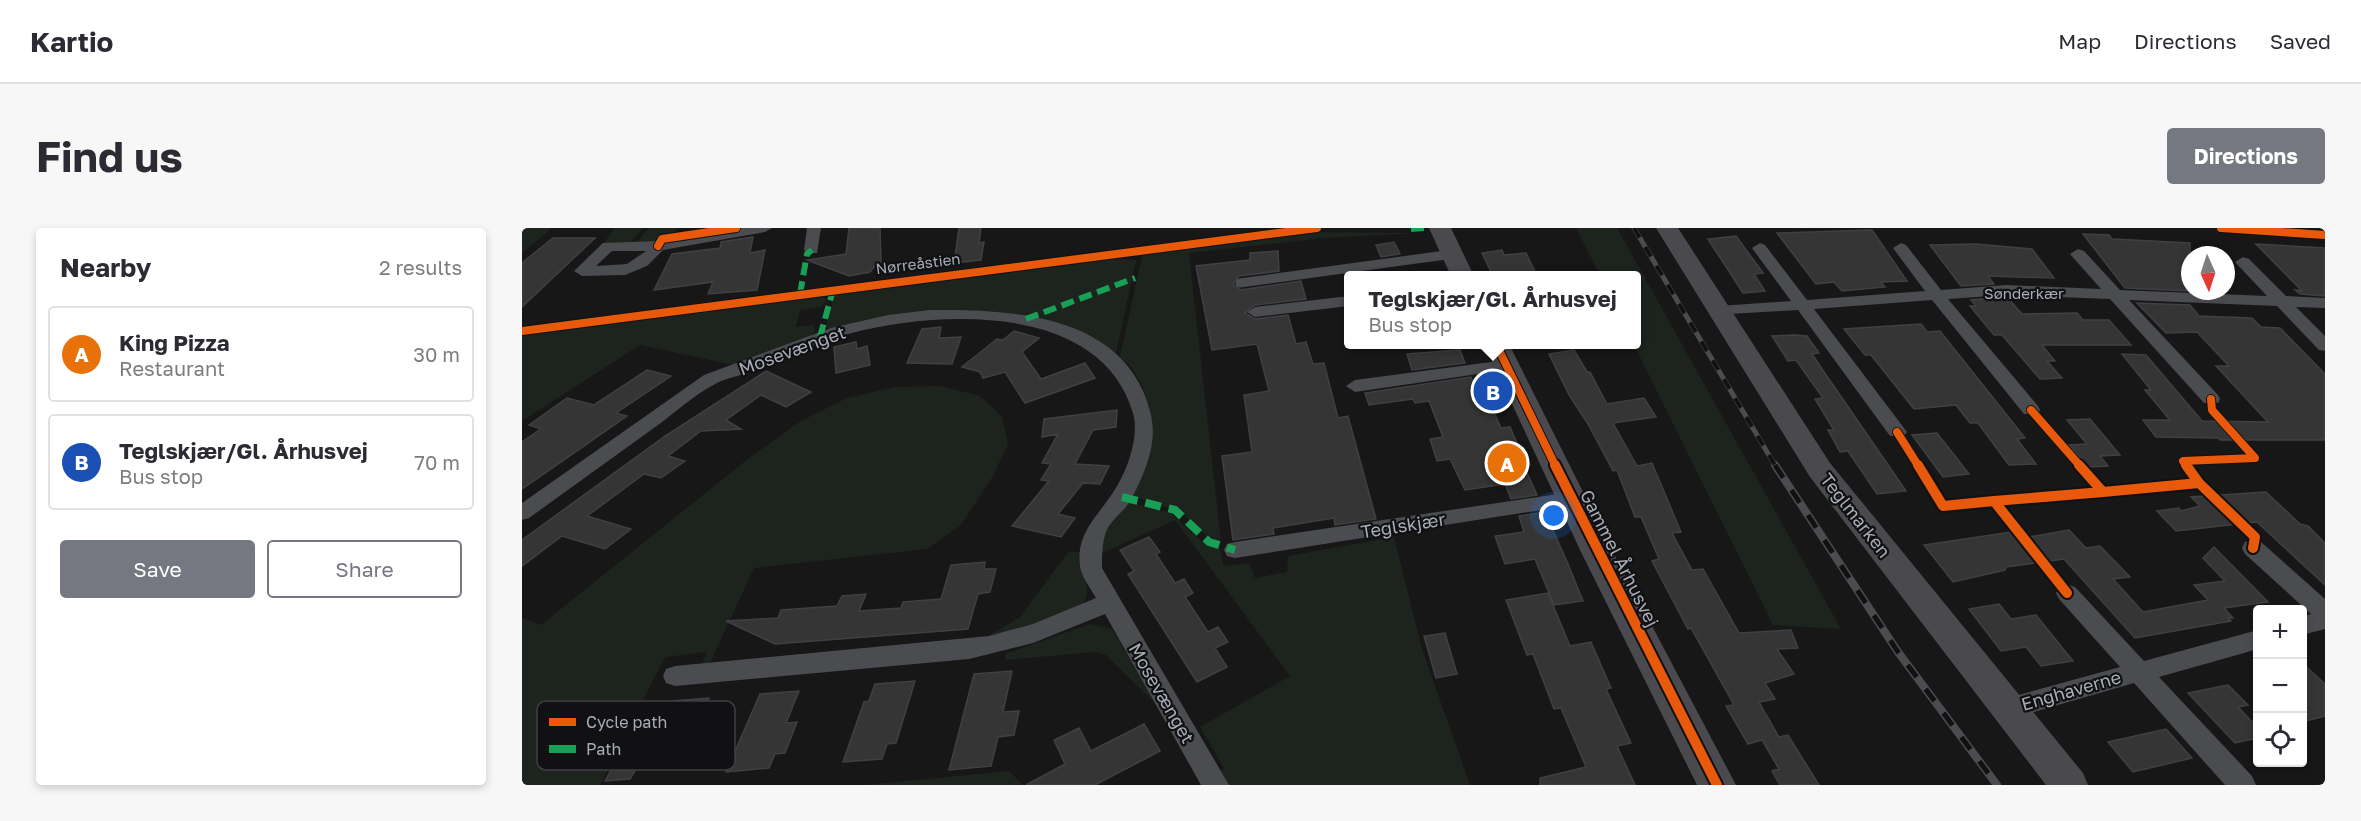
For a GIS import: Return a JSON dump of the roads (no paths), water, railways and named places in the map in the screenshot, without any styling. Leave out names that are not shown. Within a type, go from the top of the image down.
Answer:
[{"type":"street","points":[[658,246],[765,228]]},
{"type":"street","points":[[812,250],[814,228]]},
{"type":"street","points":[[1440,228],[1461,271]]},
{"type":"street","name":"Teglmarken","points":[[1667,228],[1820,470],[2069,785]]},
{"type":"street","points":[[1760,248],[1897,432]]},
{"type":"street","points":[[1901,248],[1936,295],[2031,410]]},
{"type":"street","points":[[2078,254],[2112,295],[2211,399]]},
{"type":"street","points":[[2243,262],[2325,346]]},
{"type":"street","name":"Sønderkær","points":[[1719,311],[2006,290],[2325,303]]},
{"type":"street","points":[[1256,312],[1344,302]]},
{"type":"street","name":"Mosevænget","points":[[522,513],[707,380],[798,344],[853,327],[901,319],[958,315],[1026,319],[1059,329],[1091,342],[1116,361],[1133,383],[1143,415],[1144,438],[1134,471],[1122,497],[1097,528],[1091,549],[1091,568],[1215,785]]},
{"type":"street","name":"Gammel Århusvej","points":[[1355,386],[1501,355],[1717,785]]},
{"type":"street","name":"Teglskjær","points":[[1235,550],[1572,500]]},
{"type":"street","points":[[2253,548],[2325,612]]},
{"type":"street","name":"Enghaverne","points":[[2067,593],[2136,672],[2242,785]]},
{"type":"street","points":[[675,676],[969,649],[1010,642],[1053,629],[1109,602]]},
{"type":"street","points":[[2307,625],[2325,620]]},
{"type":"street","name":"Enghaverne","points":[[2007,709],[2253,640]]},
{"type":"lane","points":[[1240,283],[1453,254]]},
{"type":"railway","points":[[1634,228],[1776,467]]},
{"type":"railway","points":[[1775,465],[1898,652],[1997,785]]},
{"type":"place","name":"Teglskjær/Gl. Århusvej","points":[[1493,391]]},
{"type":"place","name":"King Pizza","points":[[1507,463]]}]
